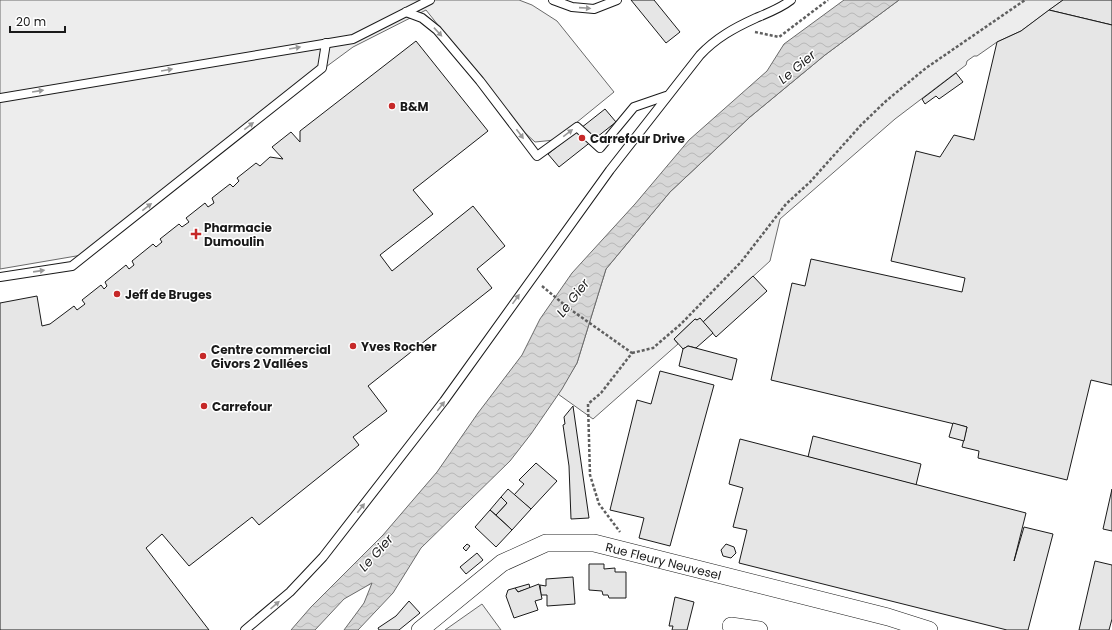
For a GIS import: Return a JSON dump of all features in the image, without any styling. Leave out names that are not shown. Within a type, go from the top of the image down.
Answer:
[{"type":"street","name":"Rue Fleury Neuvesel","points":[[420,630],[502,563],[546,543],[594,543],[888,617],[900,626],[929,630]]},
{"type":"street","points":[[731,626],[759,630]]},
{"type":"lane","points":[[0,98],[353,39],[430,0]]},
{"type":"lane","points":[[553,0],[572,7],[594,9],[617,0]]},
{"type":"lane","points":[[245,630],[290,592],[323,557],[444,401],[605,176],[666,96],[711,42],[743,24],[777,9],[791,0]]},
{"type":"lane","points":[[406,12],[422,18],[437,30],[480,82],[537,156],[577,126],[600,148],[634,107],[666,96]]},
{"type":"lane","points":[[0,277],[72,266],[322,68],[326,43]]},
{"type":"path","points":[[743,24],[757,34],[779,37],[828,0]]},
{"type":"path","points":[[617,549],[621,533],[599,504],[590,475],[588,404],[600,393],[632,353],[653,348],[681,324],[741,262],[786,204],[810,182],[861,125],[886,101],[926,68],[1025,0]]},
{"type":"path","points":[[554,295],[632,353]]},
{"type":"shaded area","points":[[0,0],[519,0],[532,5],[557,21],[614,92],[555,140],[535,142],[523,131],[426,10],[353,47],[243,128],[82,255],[0,269]]},
{"type":"shaded area","points":[[899,0],[1063,0],[1021,31],[997,42],[967,61],[966,65],[895,119],[780,219],[770,261],[703,322],[695,319],[674,339],[678,344],[593,419],[558,394],[577,363],[606,269],[670,192],[750,117],[825,55]]},
{"type":"shaded area","points":[[482,604],[501,630],[445,630]]},
{"type":"water","name":"Le Gier","points":[[844,0],[899,0],[825,55],[750,117],[670,192],[606,269],[577,363],[562,389],[531,434],[510,461],[421,548],[393,593],[358,630],[344,630],[364,603],[372,583],[344,599],[315,630],[291,630],[311,607],[383,535],[437,472],[478,413],[522,355],[540,319],[572,273],[635,204],[689,140],[767,71],[784,44]]},
{"type":"building","points":[[631,0],[654,0],[680,32],[666,43]]},
{"type":"building","points":[[1063,0],[1112,0],[1112,25],[1049,10]]},
{"type":"building","points":[[1049,10],[1112,25],[1112,385],[1091,380],[1067,480],[978,458],[979,451],[962,447],[967,427],[771,380],[792,283],[805,286],[811,259],[962,292],[965,278],[891,261],[916,151],[940,157],[954,135],[974,140],[997,42],[1021,31]]},
{"type":"building","name":"Centre commercial Givors 2 Vallées","points":[[416,41],[488,131],[413,190],[433,214],[380,255],[392,271],[473,206],[505,246],[477,269],[492,288],[368,386],[387,411],[353,437],[359,445],[259,525],[252,517],[189,566],[162,534],[146,548],[209,630],[0,630],[0,303],[37,296],[42,326],[50,324],[74,306],[77,310],[85,304],[82,300],[101,285],[104,289],[107,286],[105,282],[126,265],[129,269],[134,265],[132,261],[153,244],[156,247],[162,242],[160,239],[179,224],[182,227],[189,222],[186,218],[205,203],[208,207],[214,203],[212,198],[230,184],[233,187],[239,181],[237,178],[256,163],[260,166],[270,157],[283,159],[272,147],[291,132],[300,142],[300,131]]},
{"type":"building","points":[[956,73],[963,82],[939,99],[936,96],[925,104],[922,99]]},
{"type":"building","name":"Carrefour Drive","points":[[605,109],[616,122],[559,167],[548,154]]},
{"type":"building","points":[[753,276],[767,291],[716,337],[703,322]]},
{"type":"building","points":[[700,318],[713,333],[696,348],[688,346],[683,349],[674,339],[695,319],[697,320]]},
{"type":"building","points":[[688,346],[737,359],[732,380],[679,366],[683,349]]},
{"type":"building","points":[[660,371],[714,385],[670,546],[639,538],[644,518],[610,510],[637,400],[651,404]]},
{"type":"building","points":[[573,406],[589,518],[571,519],[569,466],[563,425],[565,424],[564,417]]},
{"type":"building","points":[[953,423],[967,427],[964,441],[949,437]]},
{"type":"building","points":[[813,436],[921,464],[916,485],[808,457]]},
{"type":"building","points":[[740,439],[1026,513],[1014,561],[1024,527],[1053,534],[1028,630],[1007,630],[739,563],[747,530],[733,527],[743,488],[729,484]]},
{"type":"building","points":[[536,463],[557,481],[531,509],[514,495],[524,484],[519,480]]},
{"type":"building","points":[[508,489],[531,509],[512,530],[496,515],[507,503],[501,497]]},
{"type":"building","points":[[1112,489],[1112,531],[1103,529]]},
{"type":"building","points":[[501,497],[507,503],[496,515],[490,510]]},
{"type":"building","points":[[490,510],[512,530],[496,547],[475,527]]},
{"type":"building","points":[[467,544],[470,546],[466,551],[463,548]]},
{"type":"building","points":[[726,544],[734,547],[736,553],[731,558],[723,556],[721,550]]},
{"type":"building","points":[[477,553],[483,560],[466,574],[460,567]]},
{"type":"building","points":[[1095,561],[1112,565],[1112,619],[1109,630],[1079,630]]},
{"type":"building","points":[[589,564],[604,564],[604,569],[615,568],[615,572],[626,572],[626,598],[609,598],[608,595],[603,595],[602,591],[589,590]]},
{"type":"building","points":[[573,577],[575,604],[547,606],[547,595],[541,595],[540,585],[546,586],[546,579]]},
{"type":"building","points":[[529,584],[530,588],[518,592],[515,588]]},
{"type":"building","points":[[539,584],[542,599],[535,601],[538,610],[514,618],[506,596],[508,590],[515,588],[518,592]]},
{"type":"building","points":[[675,597],[694,602],[687,630],[672,630],[673,626],[669,626]]},
{"type":"building","points":[[409,601],[420,613],[399,630],[379,630],[378,628],[396,616]]},
{"type":"place","name":"B&M","points":[[392,106]]},
{"type":"place","name":"Carrefour Drive","points":[[582,138]]},
{"type":"place","name":"Pharmacie Dumoulin","points":[[196,234]]},
{"type":"place","name":"Jeff de Bruges","points":[[117,294]]},
{"type":"place","name":"Yves Rocher","points":[[353,346]]},
{"type":"place","name":"Centre commercial Givors 2 Vallées","points":[[203,356]]},
{"type":"place","name":"Carrefour","points":[[204,406]]}]
